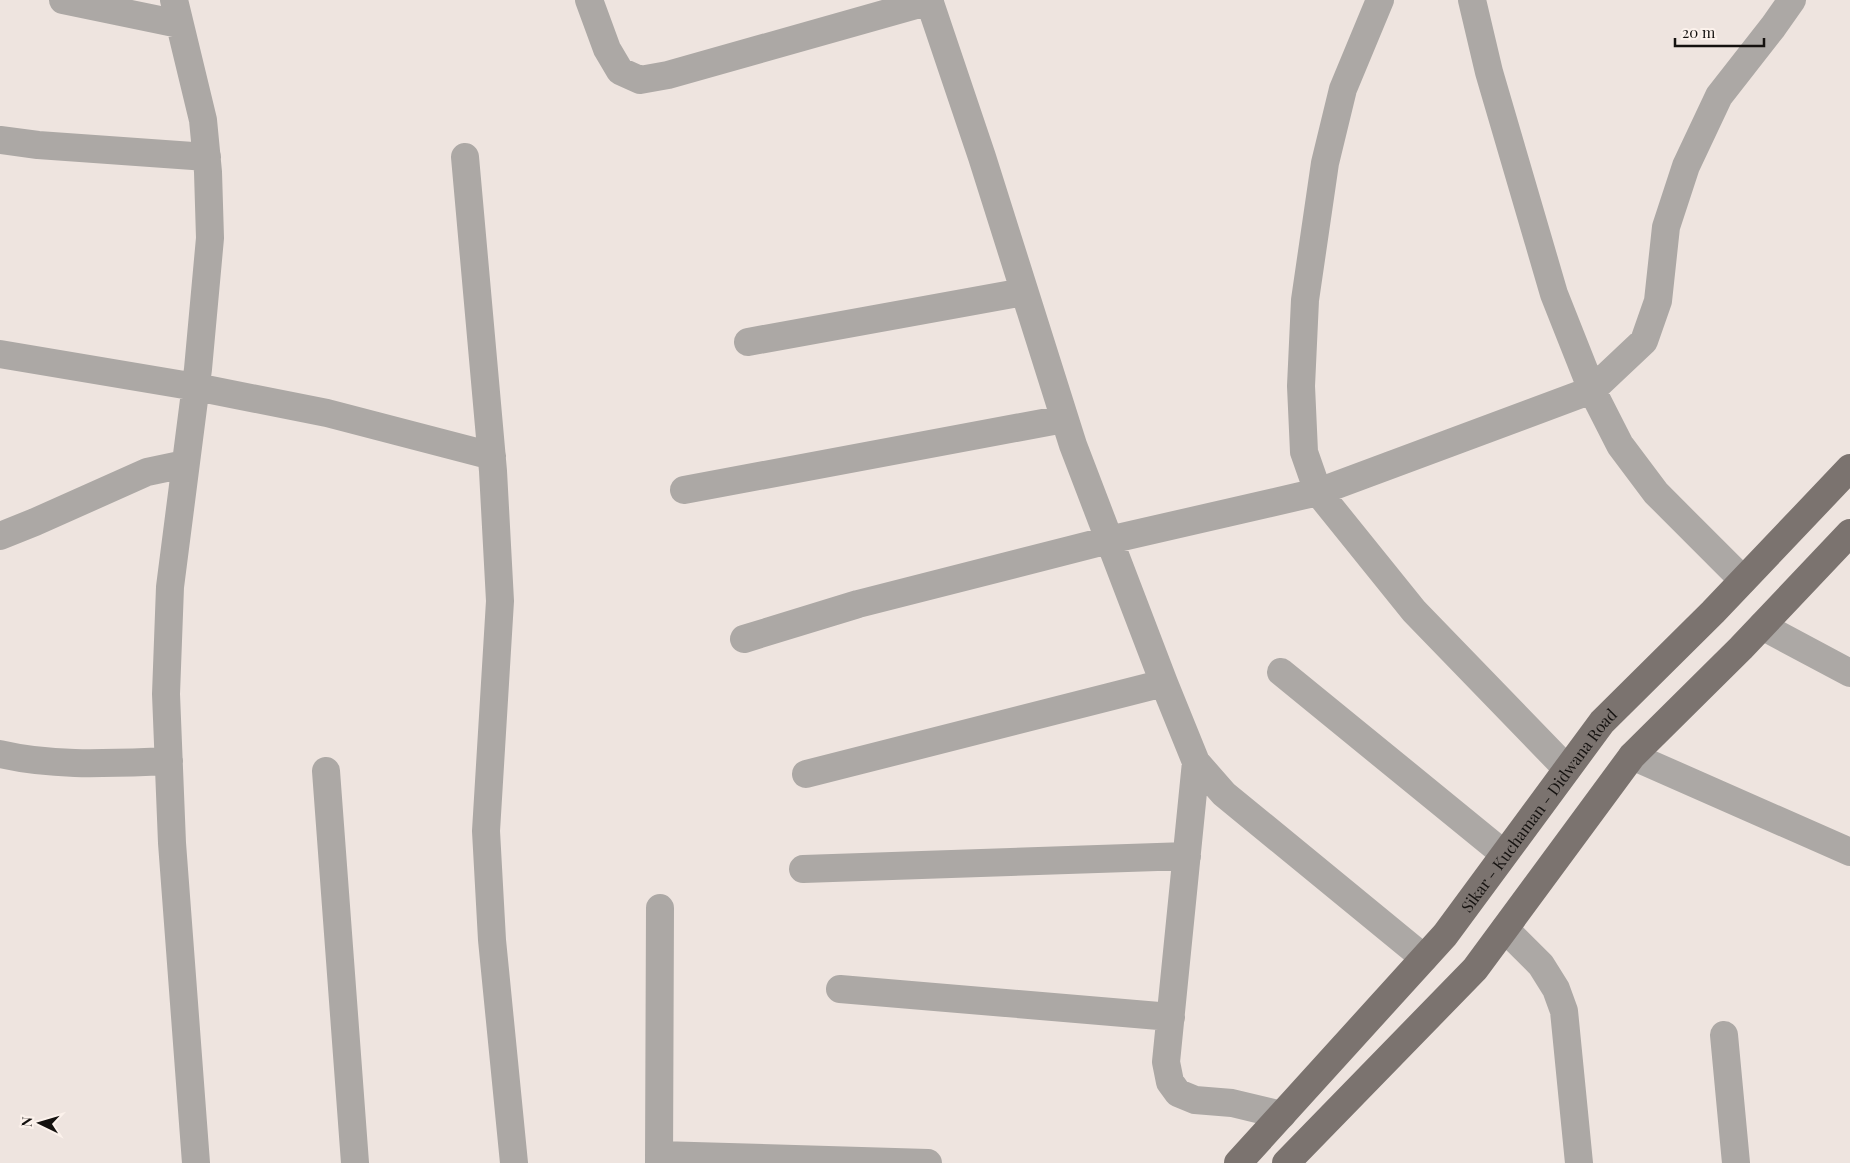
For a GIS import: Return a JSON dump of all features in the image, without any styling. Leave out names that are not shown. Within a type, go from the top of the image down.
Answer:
[{"type":"main road","name":"Sikar - Kuchaman - Didwana Road","points":[[1238,1163],[1445,935],[1602,722],[1743,580],[1850,468]]},
{"type":"main road","points":[[1286,1163],[1475,969],[1632,756],[1762,626],[1850,534]]},
{"type":"street","points":[[63,0],[176,12],[202,120],[207,157],[210,238],[196,387],[170,587],[166,694],[172,843],[196,1163]]},
{"type":"street","points":[[589,0],[607,49],[620,71],[640,80],[668,75],[929,1],[982,157],[1064,419],[1196,762],[1224,794],[1424,958]]},
{"type":"street","points":[[1380,0],[1343,89],[1325,162],[1305,300],[1301,386],[1304,452],[1318,492],[1414,611],[1567,769]]},
{"type":"street","points":[[1472,0],[1490,72],[1554,294],[1592,390],[1620,445],[1656,493],[1743,580]]},
{"type":"street","points":[[744,639],[858,604],[1109,540],[1318,492],[1592,390],[1644,341],[1658,301],[1666,227],[1686,166],[1719,96],[1792,0]]},
{"type":"street","points":[[0,140],[38,145],[207,157]]},
{"type":"street","points":[[465,157],[492,456],[500,601],[486,831],[492,940],[514,1163]]},
{"type":"street","points":[[748,342],[1024,292]]},
{"type":"street","points":[[0,354],[196,387],[327,413],[492,456]]},
{"type":"street","points":[[684,490],[1064,419]]},
{"type":"street","points":[[0,536],[147,472],[185,464]]},
{"type":"street","points":[[1762,626],[1850,673]]},
{"type":"street","points":[[1281,672],[1504,854]]},
{"type":"street","points":[[806,774],[1164,683]]},
{"type":"street","points":[[0,754],[19,758],[82,764],[169,761]]},
{"type":"street","points":[[1632,756],[1850,852]]},
{"type":"street","points":[[1196,762],[1166,1062],[1170,1082],[1178,1093],[1195,1100],[1232,1103],[1282,1115]]},
{"type":"street","points":[[326,771],[356,1163]]},
{"type":"street","points":[[803,870],[1187,856]]},
{"type":"street","points":[[660,908],[659,1159],[928,1163]]},
{"type":"street","points":[[1505,929],[1541,965],[1556,989],[1564,1011],[1579,1163]]},
{"type":"street","points":[[840,989],[1171,1017]]},
{"type":"street","points":[[1724,1035],[1736,1163]]}]
